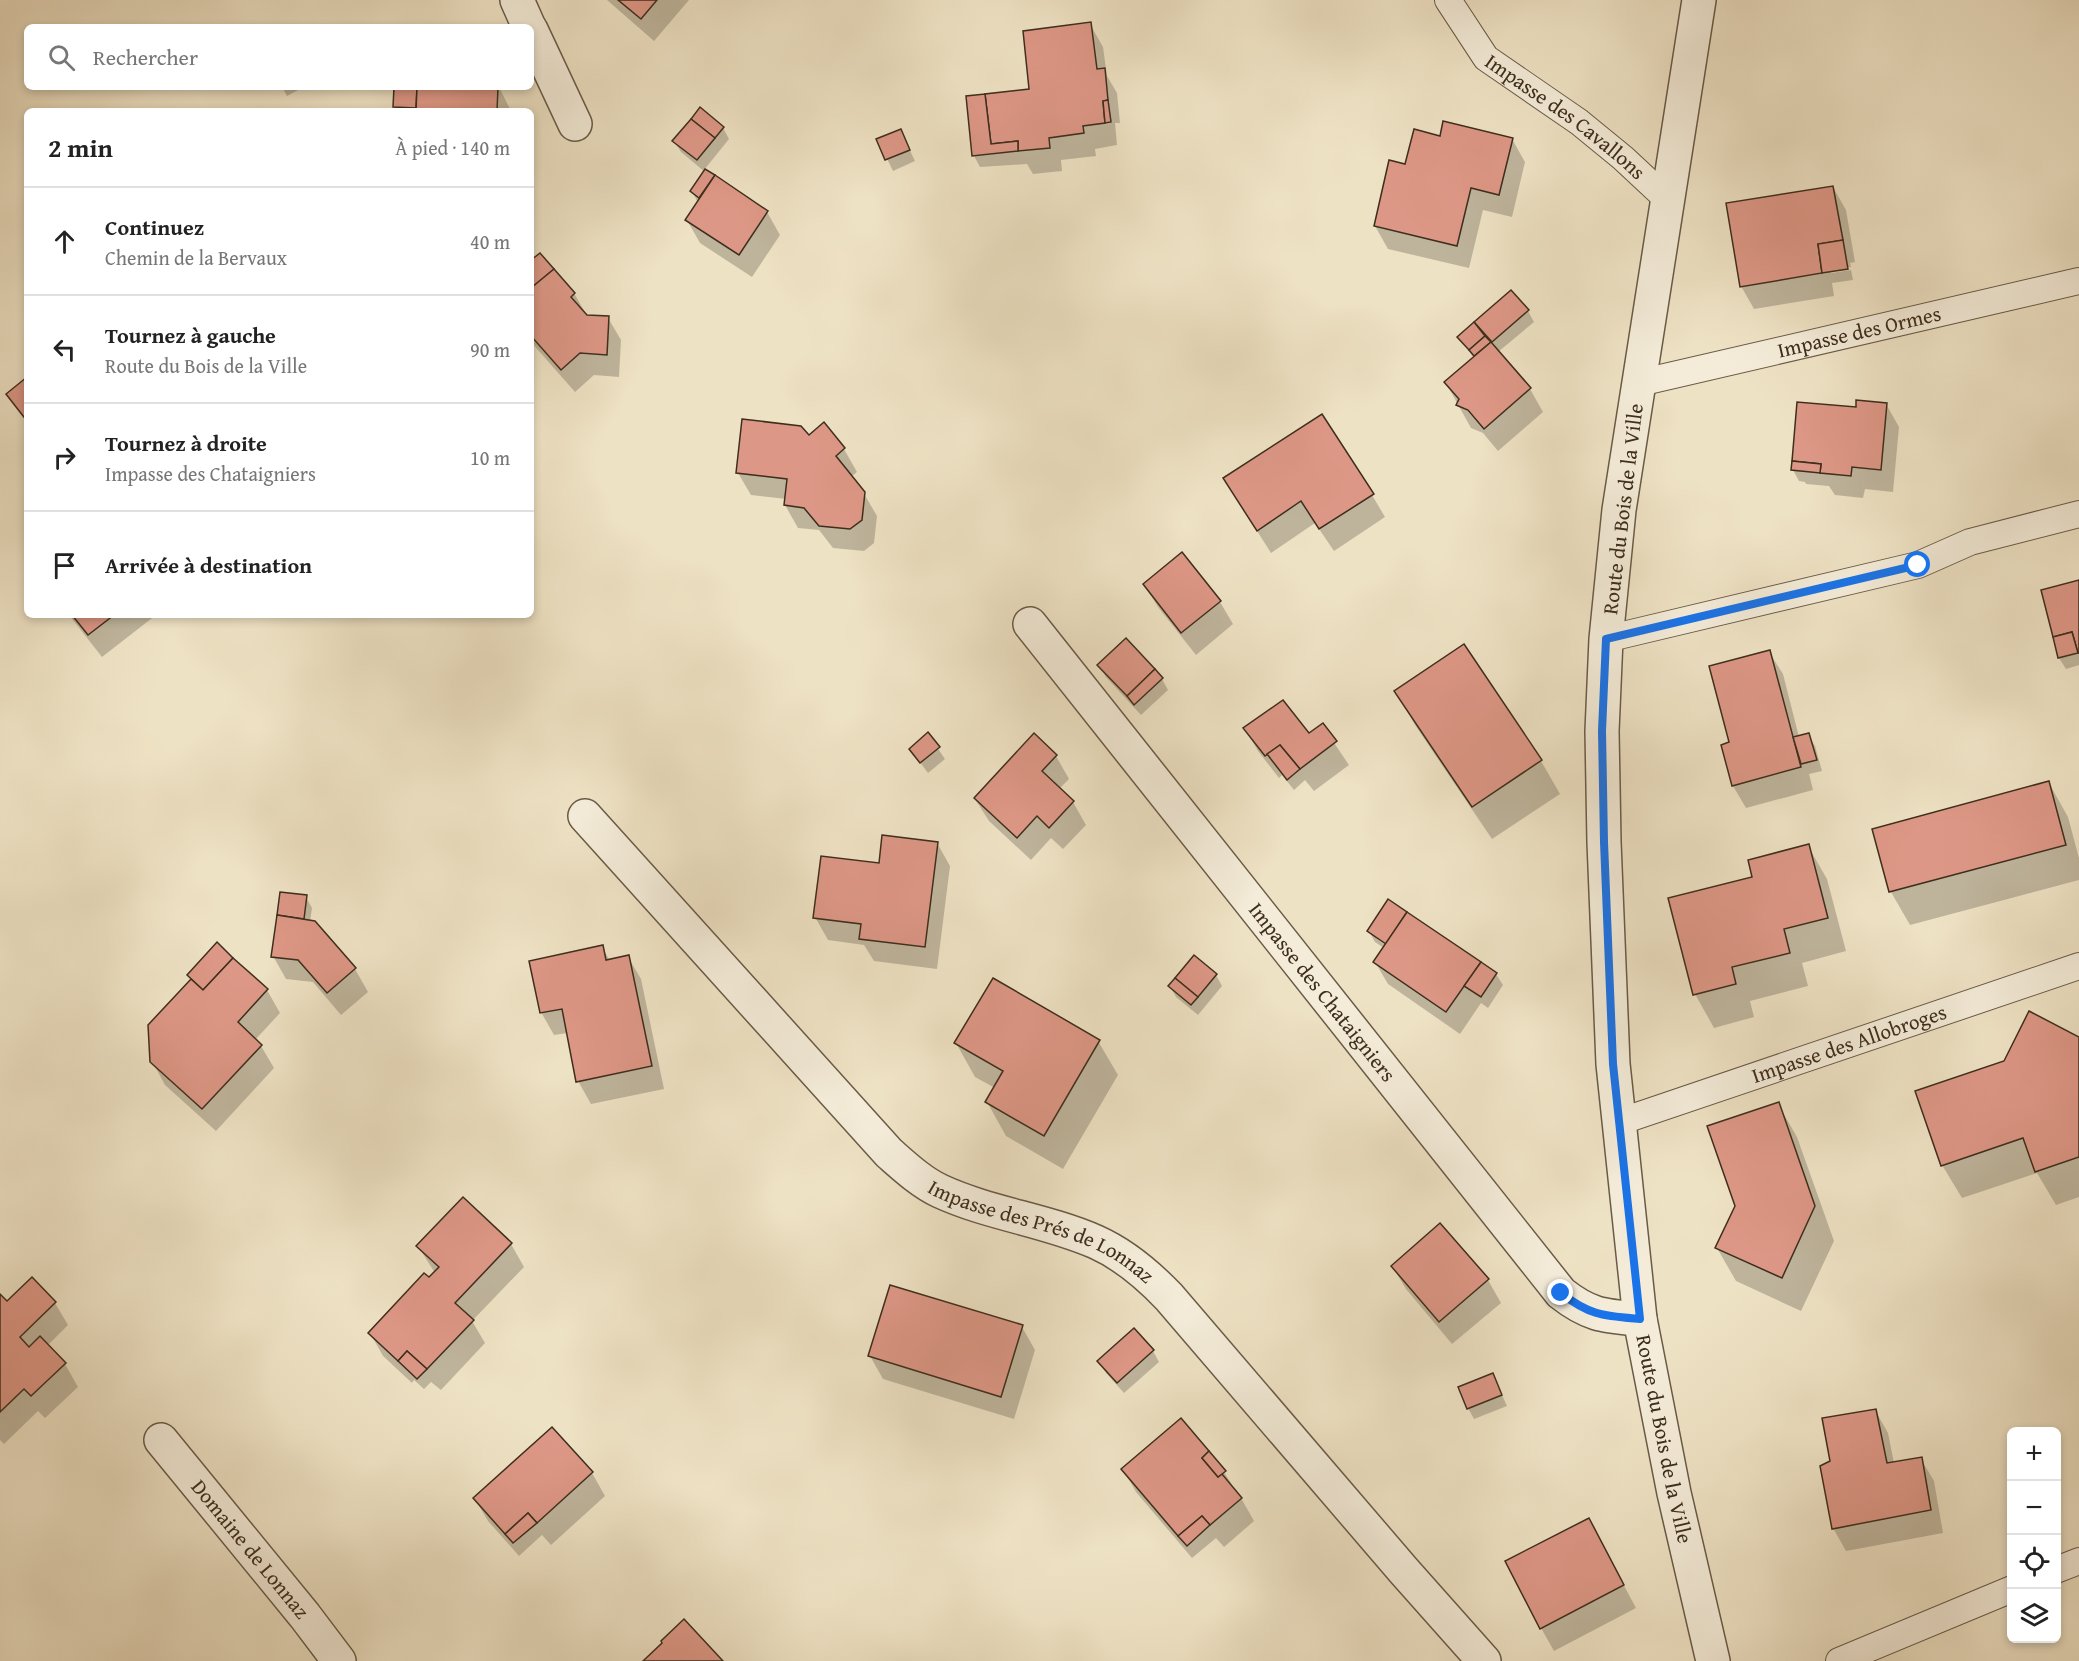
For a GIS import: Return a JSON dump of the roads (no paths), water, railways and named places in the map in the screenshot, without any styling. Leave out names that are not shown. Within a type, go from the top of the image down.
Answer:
[{"type":"street","points":[[517,0],[528,24]]},
{"type":"street","name":"Route du Bois de la Ville","points":[[1699,0],[1619,510],[1606,639],[1602,731],[1613,1064],[1640,1319],[1674,1493],[1713,1661]]},
{"type":"street","points":[[534,37],[575,124]]},
{"type":"street","name":"Impasse des Chataigniers","points":[[1029,624],[1561,1293],[1587,1311],[1602,1316],[1640,1319]]},
{"type":"street","name":"Impasse des Prés de Lonnaz","points":[[585,816],[889,1152],[912,1174],[939,1190],[969,1202],[1071,1232],[1098,1243],[1124,1258],[1148,1276],[1169,1297],[1484,1661]]},
{"type":"street","name":"Domaine de Lonnaz","points":[[161,1440],[339,1661]]},
{"type":"lane","name":"Impasse des Cavallons","points":[[1448,0],[1486,58],[1579,122],[1623,158],[1668,200]]},
{"type":"lane","name":"Impasse des Ormes","points":[[1639,383],[2079,281]]},
{"type":"lane","points":[[1606,639],[1918,565],[1970,542],[2079,514]]},
{"type":"lane","name":"Impasse des Allobroges","points":[[1619,1122],[2079,966]]},
{"type":"lane","points":[[2061,1568],[2079,1561]]},
{"type":"lane","points":[[1839,1661],[2007,1591]]}]
